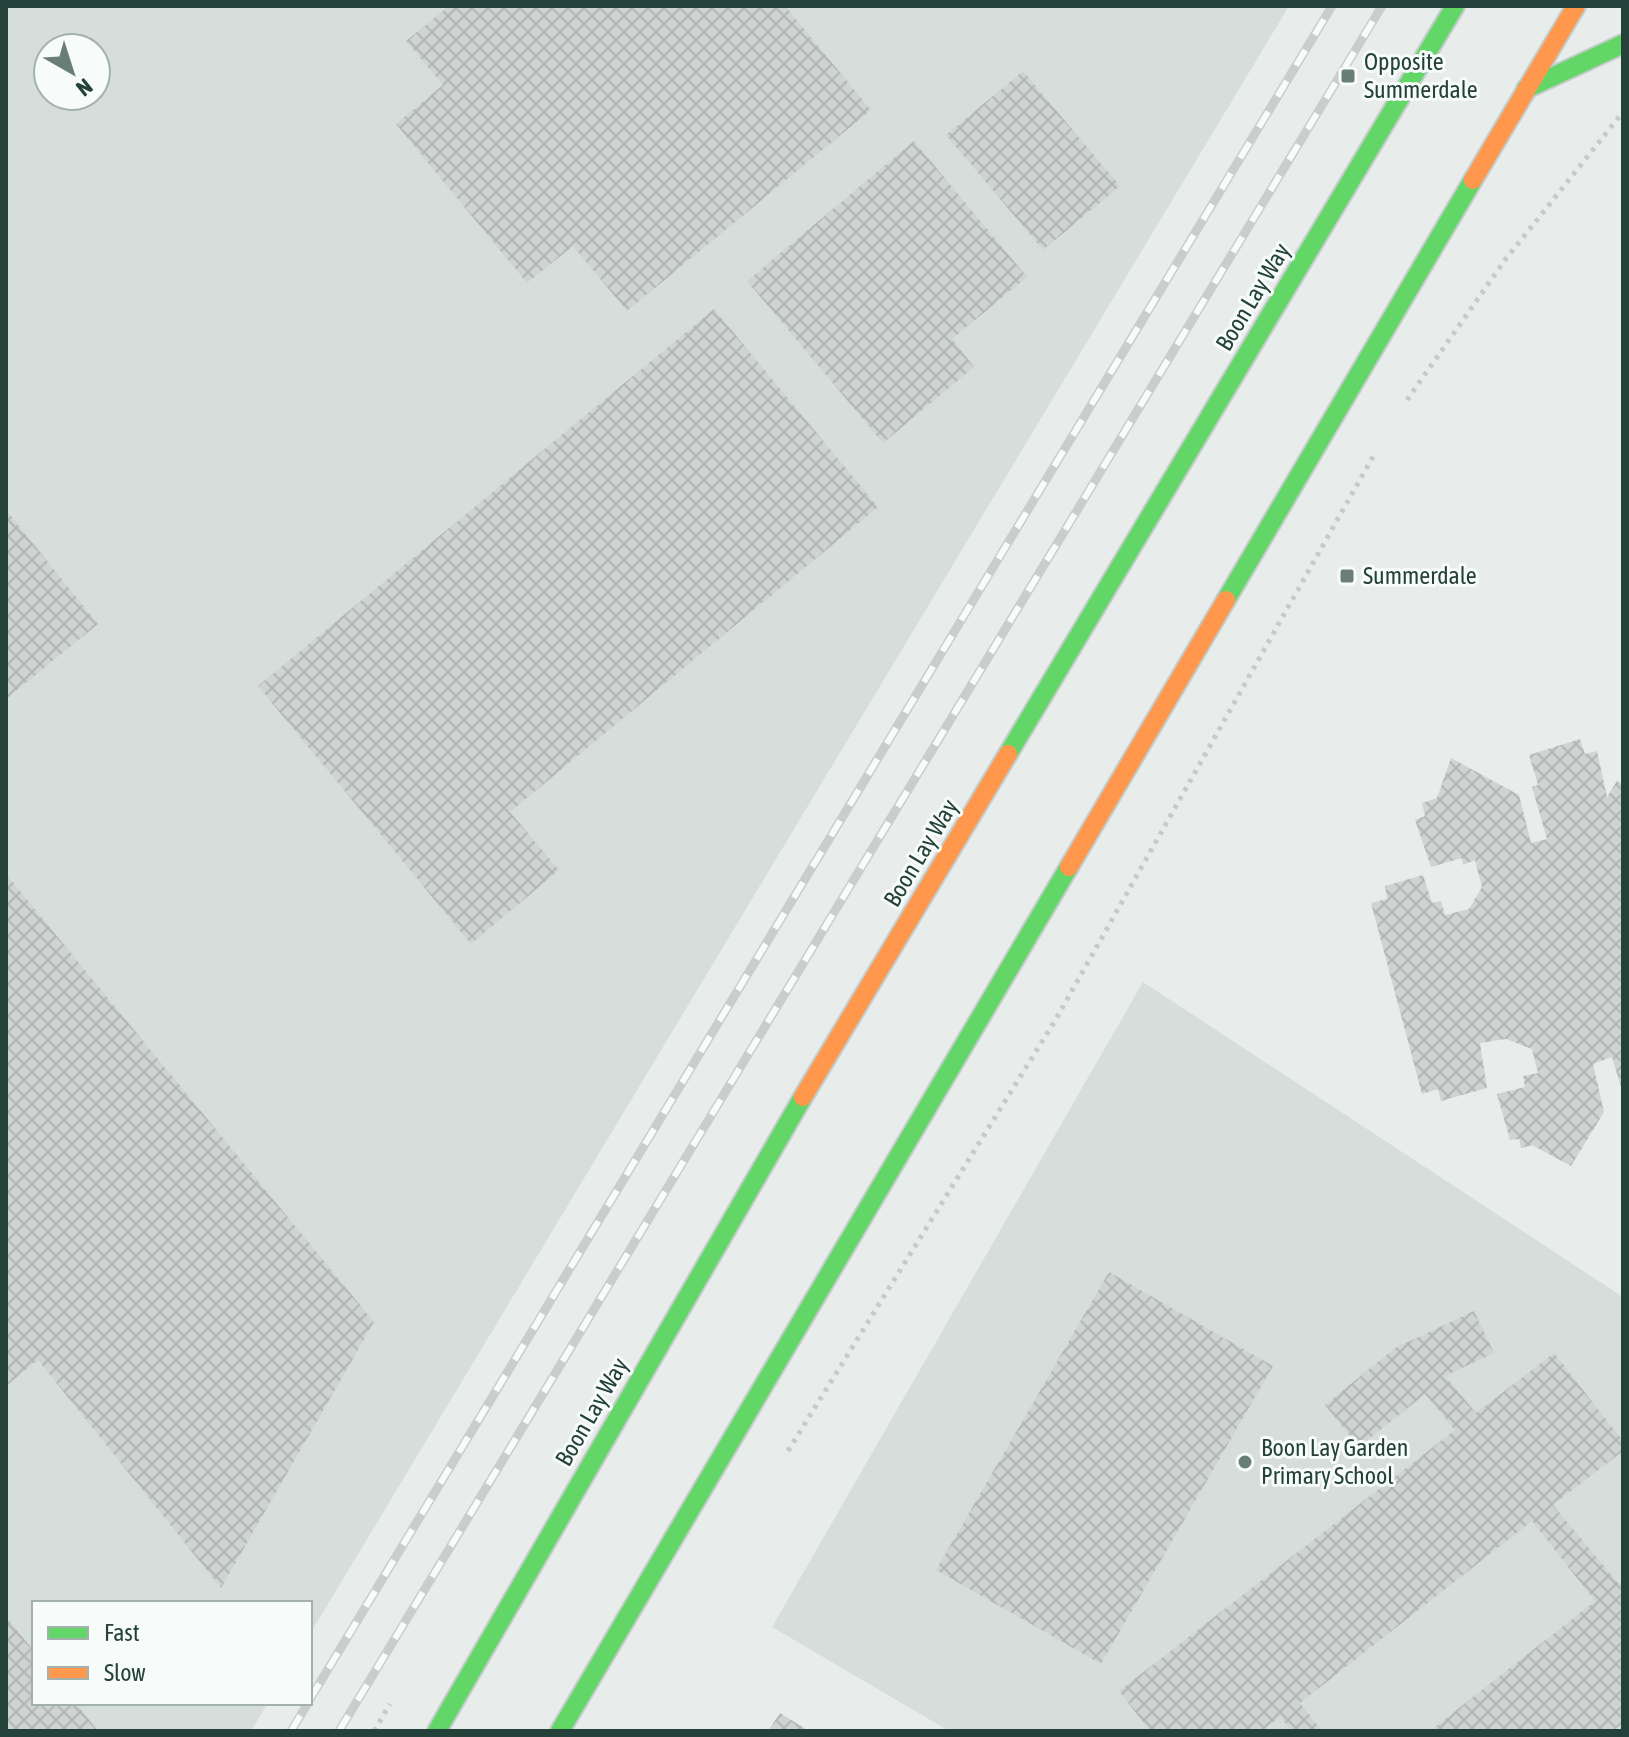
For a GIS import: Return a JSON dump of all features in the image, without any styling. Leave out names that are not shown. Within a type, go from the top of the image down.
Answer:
[{"type":"main road","name":"Boon Lay Way","points":[[437,1731],[748,1189],[1455,6]]},
{"type":"main road","points":[[560,1731],[1576,6]]},
{"type":"main road","points":[[1526,89],[1623,44]]},
{"type":"path","points":[[1398,412],[1505,260],[1623,112]]},
{"type":"path","points":[[779,1465],[1056,1019],[1376,452]]},
{"type":"shaded area","points":[[6,6],[1289,6],[312,1631],[312,1601],[32,1601],[32,1705],[267,1705],[251,1731],[6,1731]]},
{"type":"shaded area","name":"Boon Lay Garden Primary School","points":[[1143,982],[1623,1297],[1623,1731],[949,1731],[772,1627]]},
{"type":"building","points":[[449,6],[785,6],[871,110],[627,311],[573,246],[527,283],[396,124],[443,85],[406,41]]},
{"type":"building","points":[[1023,71],[1120,186],[1043,250],[946,135]]},
{"type":"building","points":[[914,141],[1027,277],[952,339],[974,367],[883,443],[747,281]]},
{"type":"building","points":[[714,309],[878,507],[510,812],[559,870],[471,944],[258,686]]},
{"type":"building","points":[[6,510],[98,624],[6,699]]},
{"type":"building","points":[[1580,739],[1585,754],[1597,751],[1607,797],[1617,781],[1623,785],[1623,1094],[1612,1057],[1593,1064],[1604,1112],[1571,1166],[1532,1145],[1521,1148],[1519,1139],[1510,1140],[1497,1094],[1525,1087],[1523,1076],[1538,1073],[1532,1049],[1506,1039],[1480,1043],[1487,1088],[1441,1101],[1438,1089],[1422,1094],[1371,903],[1387,899],[1385,886],[1423,875],[1432,903],[1441,901],[1445,915],[1469,909],[1482,887],[1475,860],[1463,865],[1462,858],[1431,867],[1415,820],[1425,816],[1422,803],[1437,798],[1451,758],[1519,795],[1531,843],[1547,839],[1532,787],[1538,785],[1529,755]]},
{"type":"building","points":[[6,874],[374,1322],[221,1588],[38,1360],[6,1386]]},
{"type":"building","points":[[1109,1272],[1273,1366],[1101,1664],[936,1570]]},
{"type":"building","points":[[1474,1311],[1494,1353],[1445,1376],[1476,1413],[1554,1353],[1623,1441],[1623,1451],[1553,1505],[1619,1584],[1623,1581],[1623,1723],[1613,1731],[1430,1731],[1595,1601],[1532,1521],[1300,1703],[1322,1731],[1292,1731],[1280,1717],[1262,1731],[1150,1731],[1119,1691],[1455,1430],[1425,1394],[1359,1447],[1325,1405],[1395,1348]]},
{"type":"building","points":[[6,1617],[32,1649],[32,1705],[78,1705],[98,1731],[6,1731]]},
{"type":"building","points":[[780,1713],[809,1731],[768,1731]]},
{"type":"railway","points":[[312,1696],[1332,6]]},
{"type":"railway","points":[[339,1731],[1382,6]]},
{"type":"railway","points":[[291,1731],[307,1705]]},
{"type":"traffic: fast","points":[[1008,754],[1455,6]]},
{"type":"traffic: fast","points":[[1526,89],[1623,44]]},
{"type":"traffic: fast","points":[[1226,600],[1473,180]]},
{"type":"traffic: fast","points":[[560,1731],[1069,867]]},
{"type":"traffic: fast","points":[[437,1731],[803,1097]]},
{"type":"traffic: slow","points":[[1473,180],[1576,6]]},
{"type":"traffic: slow","points":[[1069,867],[1226,600]]},
{"type":"traffic: slow","points":[[803,1097],[1008,754]]},
{"type":"place","name":"Opposite Summerdale","points":[[1348,76]]},
{"type":"place","name":"Summerdale","points":[[1347,576]]},
{"type":"place","name":"Boon Lay Garden Primary School","points":[[1245,1462]]}]
